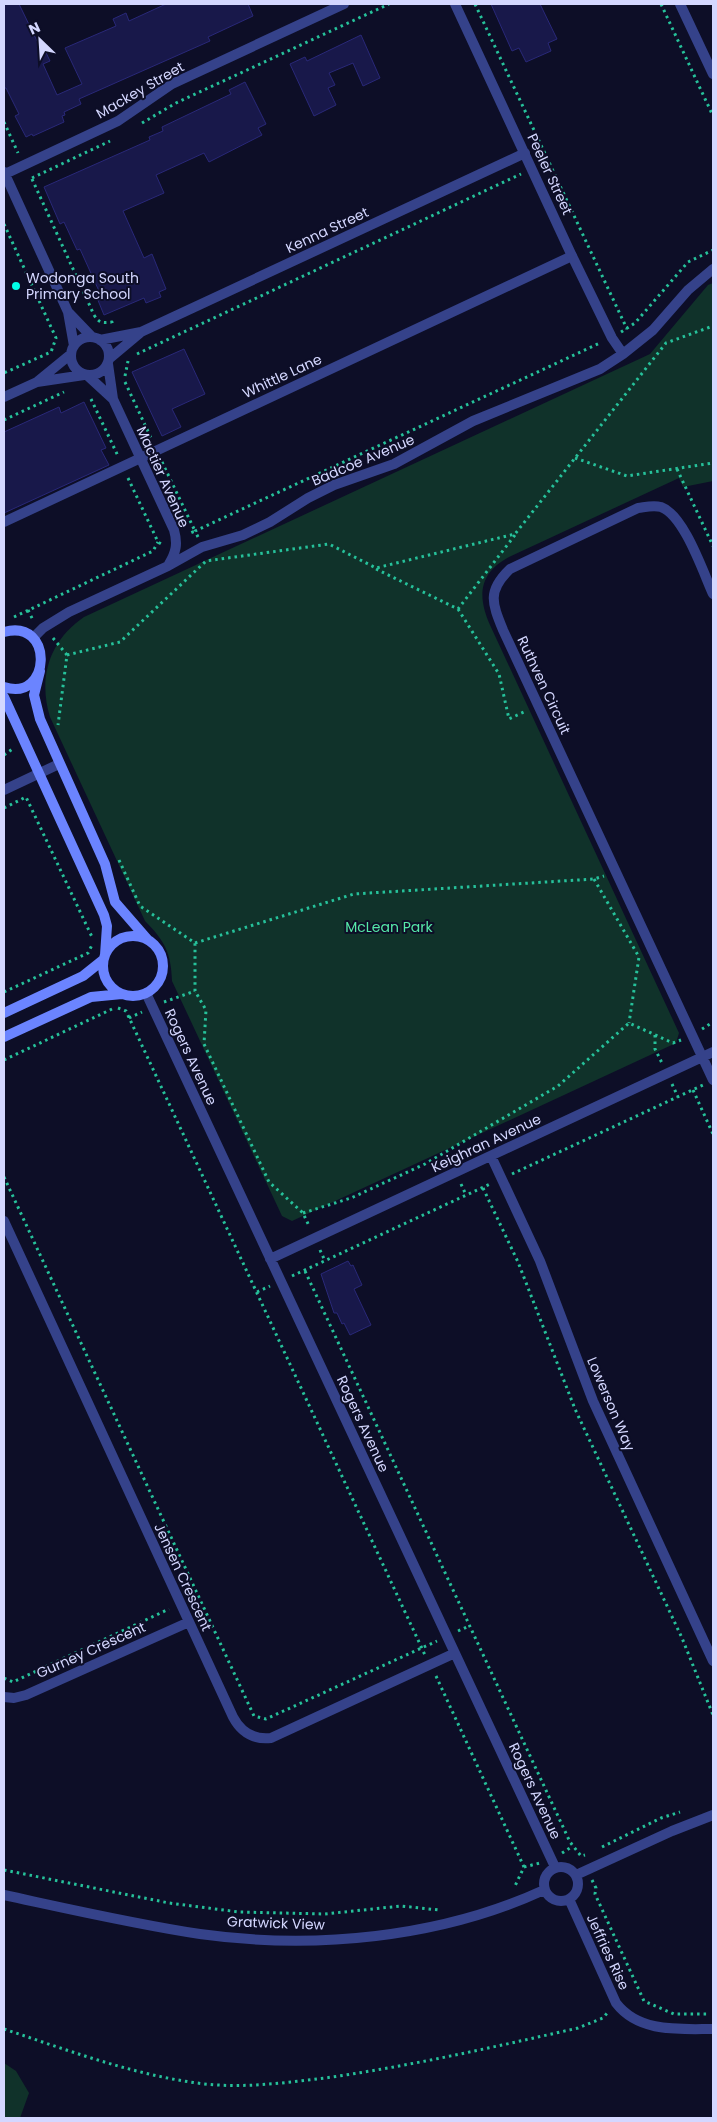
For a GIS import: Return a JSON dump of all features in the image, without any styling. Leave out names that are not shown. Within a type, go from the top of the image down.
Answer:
[{"type":"street","name":"Mackey Street","points":[[4,173],[118,121],[172,84],[344,4]]},
{"type":"street","name":"Peeler Street","points":[[455,4],[572,256],[612,338],[623,354]]},
{"type":"street","points":[[680,4],[713,74]]},
{"type":"street","name":"Kenna Street","points":[[96,338],[141,332],[525,153]]},
{"type":"street","points":[[4,173],[68,312],[74,366],[86,375]]},
{"type":"street","name":"Whittle Lane","points":[[4,522],[572,256]]},
{"type":"street","name":"Badcoe Avenue","points":[[33,638],[42,628],[69,612],[168,566],[202,546],[250,532],[334,485],[394,464],[473,420],[600,369],[623,354],[653,330],[675,303],[713,269]]},
{"type":"street","points":[[4,397],[37,382],[100,373],[109,362],[109,352],[68,312]]},
{"type":"street","name":"Kenna Street","points":[[109,362],[141,332]]},
{"type":"street","points":[[37,382],[73,350],[79,341],[96,338]]},
{"type":"street","name":"Mactier Avenue","points":[[109,362],[113,399],[177,541],[176,553],[168,566]]},
{"type":"street","name":"Mactier Avenue","points":[[86,375],[113,399]]},
{"type":"street","name":"Ruthven Circuit","points":[[713,594],[678,520],[662,508],[650,506],[638,508],[510,569],[498,580],[493,593],[494,608],[538,706],[713,1079]]},
{"type":"street","points":[[4,632],[16,631],[33,638],[41,654],[40,671],[34,694],[40,719],[104,864],[115,902],[148,940],[156,945],[163,962],[160,980],[146,993],[131,996],[123,994],[91,998],[4,1037]]},
{"type":"street","points":[[4,688],[18,689],[27,686],[40,671]]},
{"type":"street","points":[[4,697],[104,915],[107,926],[104,958],[105,977],[109,984],[123,994]]},
{"type":"street","points":[[4,790],[59,764]]},
{"type":"street","points":[[4,1013],[83,976],[104,958],[110,946],[118,940],[133,936],[148,940]]},
{"type":"street","name":"Rogers Avenue","points":[[146,993],[555,1867]]},
{"type":"street","name":"Keighran Avenue","points":[[270,1259],[713,1052]]},
{"type":"street","name":"Lowerson Way","points":[[491,1156],[540,1261],[593,1401],[713,1661]]},
{"type":"street","name":"Jensen Crescent","points":[[4,1221],[237,1724],[245,1733],[260,1738],[277,1736],[455,1653]]},
{"type":"street","name":"Gurney Crescent","points":[[4,1697],[14,1698],[26,1695],[189,1622]]},
{"type":"street","points":[[576,1875],[672,1830],[713,1815]]},
{"type":"street","points":[[555,1867],[566,1867],[576,1875],[578,1881],[577,1891],[569,1899],[552,1899],[544,1890],[544,1879],[550,1870],[555,1867]]},
{"type":"street","name":"Gratwick View","points":[[4,1895],[201,1934],[327,1940],[383,1934],[438,1925],[514,1904],[544,1890]]},
{"type":"street","name":"Jeffries Rise","points":[[569,1899],[616,2003],[626,2014],[644,2023],[667,2029],[713,2029]]},
{"type":"path","points":[[135,127],[176,104],[389,4]]},
{"type":"path","points":[[475,4],[627,329]]},
{"type":"path","points":[[661,4],[713,116]]},
{"type":"path","points":[[4,122],[23,165],[32,178],[94,315],[102,323],[112,322],[118,336]]},
{"type":"path","points":[[32,178],[111,141]]},
{"type":"path","points":[[128,361],[144,350],[548,161]]},
{"type":"path","points":[[4,224],[56,338],[51,352],[4,373]]},
{"type":"path","points":[[195,531],[612,338],[635,323],[688,262],[713,250]]},
{"type":"path","points":[[458,609],[666,343],[713,326]]},
{"type":"path","points":[[123,348],[128,361],[124,378],[126,385],[202,546]]},
{"type":"path","points":[[575,458],[627,476],[713,464]]},
{"type":"path","points":[[677,469],[713,546]]},
{"type":"path","points":[[376,568],[515,534]]},
{"type":"path","points":[[12,618],[153,551],[158,542]]},
{"type":"path","points":[[67,655],[120,642],[206,561],[328,544],[458,609],[499,674],[509,718],[538,706]]},
{"type":"path","points":[[4,808],[26,797],[94,940],[88,953],[4,992]]},
{"type":"path","points":[[116,853],[140,906],[195,943]]},
{"type":"path","points":[[195,943],[354,894],[594,879],[616,873]]},
{"type":"path","points":[[303,1213],[351,1198],[425,1164],[558,1086],[629,1023],[639,957],[594,879]]},
{"type":"path","points":[[195,943],[195,991],[206,1010],[204,1044],[269,1182],[303,1213],[325,1261]]},
{"type":"path","points":[[4,1060],[115,1008],[126,1011],[524,1868],[514,1889],[505,1891]]},
{"type":"path","points":[[629,1023],[673,1043],[692,1035]]},
{"type":"path","points":[[257,1292],[693,1090],[713,1079]]},
{"type":"path","points":[[693,1090],[713,1134]]},
{"type":"path","points":[[4,1177],[254,1716],[266,1720],[469,1626]]},
{"type":"path","points":[[483,1188],[518,1262],[575,1409],[682,1638],[713,1715]]},
{"type":"path","points":[[305,1271],[570,1842],[582,1856],[596,1888],[595,1894],[644,2001],[674,2014],[713,2014]]},
{"type":"path","points":[[4,1678],[13,1682],[198,1596]]},
{"type":"path","points":[[599,1848],[661,1818],[687,1809]]},
{"type":"path","points":[[582,1856],[590,1852]]},
{"type":"path","points":[[4,1870],[168,1903],[239,1912],[325,1914],[401,1906],[444,1909]]},
{"type":"path","points":[[4,2029],[112,2064],[157,2076],[228,2086],[286,2083],[384,2070],[578,2028],[603,2018],[616,2003]]},
{"type":"green space","name":"McLean Park","points":[[713,283],[713,481],[683,487],[679,478],[509,557],[499,563],[486,578],[482,595],[490,625],[679,1033],[676,1043],[292,1221],[282,1216],[172,981],[166,948],[158,935],[145,921],[50,717],[45,688],[49,661],[62,637],[84,617],[650,354],[708,285]]},
{"type":"green space","points":[[4,2063],[16,2071],[29,2093],[20,2118],[4,2118]]},
{"type":"building","points":[[4,4],[19,4],[37,41],[40,40],[50,61],[43,64],[57,95],[82,84],[65,48],[116,26],[113,19],[126,13],[129,21],[166,4],[248,4],[253,16],[208,37],[210,41],[79,99],[81,104],[64,112],[65,115],[62,116],[64,122],[33,136],[32,134],[26,137],[15,116],[19,114],[6,88],[4,88]]},
{"type":"building","points":[[491,4],[540,4],[557,39],[548,43],[551,51],[526,62],[519,48],[512,51]]},
{"type":"building","points":[[361,35],[380,78],[363,86],[353,63],[329,73],[335,85],[328,88],[336,105],[314,116],[290,64],[305,57],[307,61]]},
{"type":"building","points":[[245,82],[266,124],[258,128],[262,135],[209,162],[204,153],[156,175],[164,193],[123,211],[144,258],[152,254],[166,289],[159,292],[161,297],[146,303],[144,298],[104,315],[95,293],[99,291],[80,249],[77,250],[64,222],[60,224],[44,187],[150,140],[149,137],[163,131],[162,127],[231,94],[229,90]]},
{"type":"building","points":[[184,349],[205,394],[172,409],[181,427],[162,436],[132,372]]},
{"type":"building","points":[[84,402],[106,448],[101,450],[109,465],[4,513],[4,432],[59,407],[61,413]]},
{"type":"building","points":[[348,1261],[351,1266],[353,1265],[362,1285],[354,1289],[371,1325],[350,1335],[337,1313],[334,1313],[321,1274]]},
{"type":"place","name":"Wodonga South Primary School","points":[[16,286]]}]
